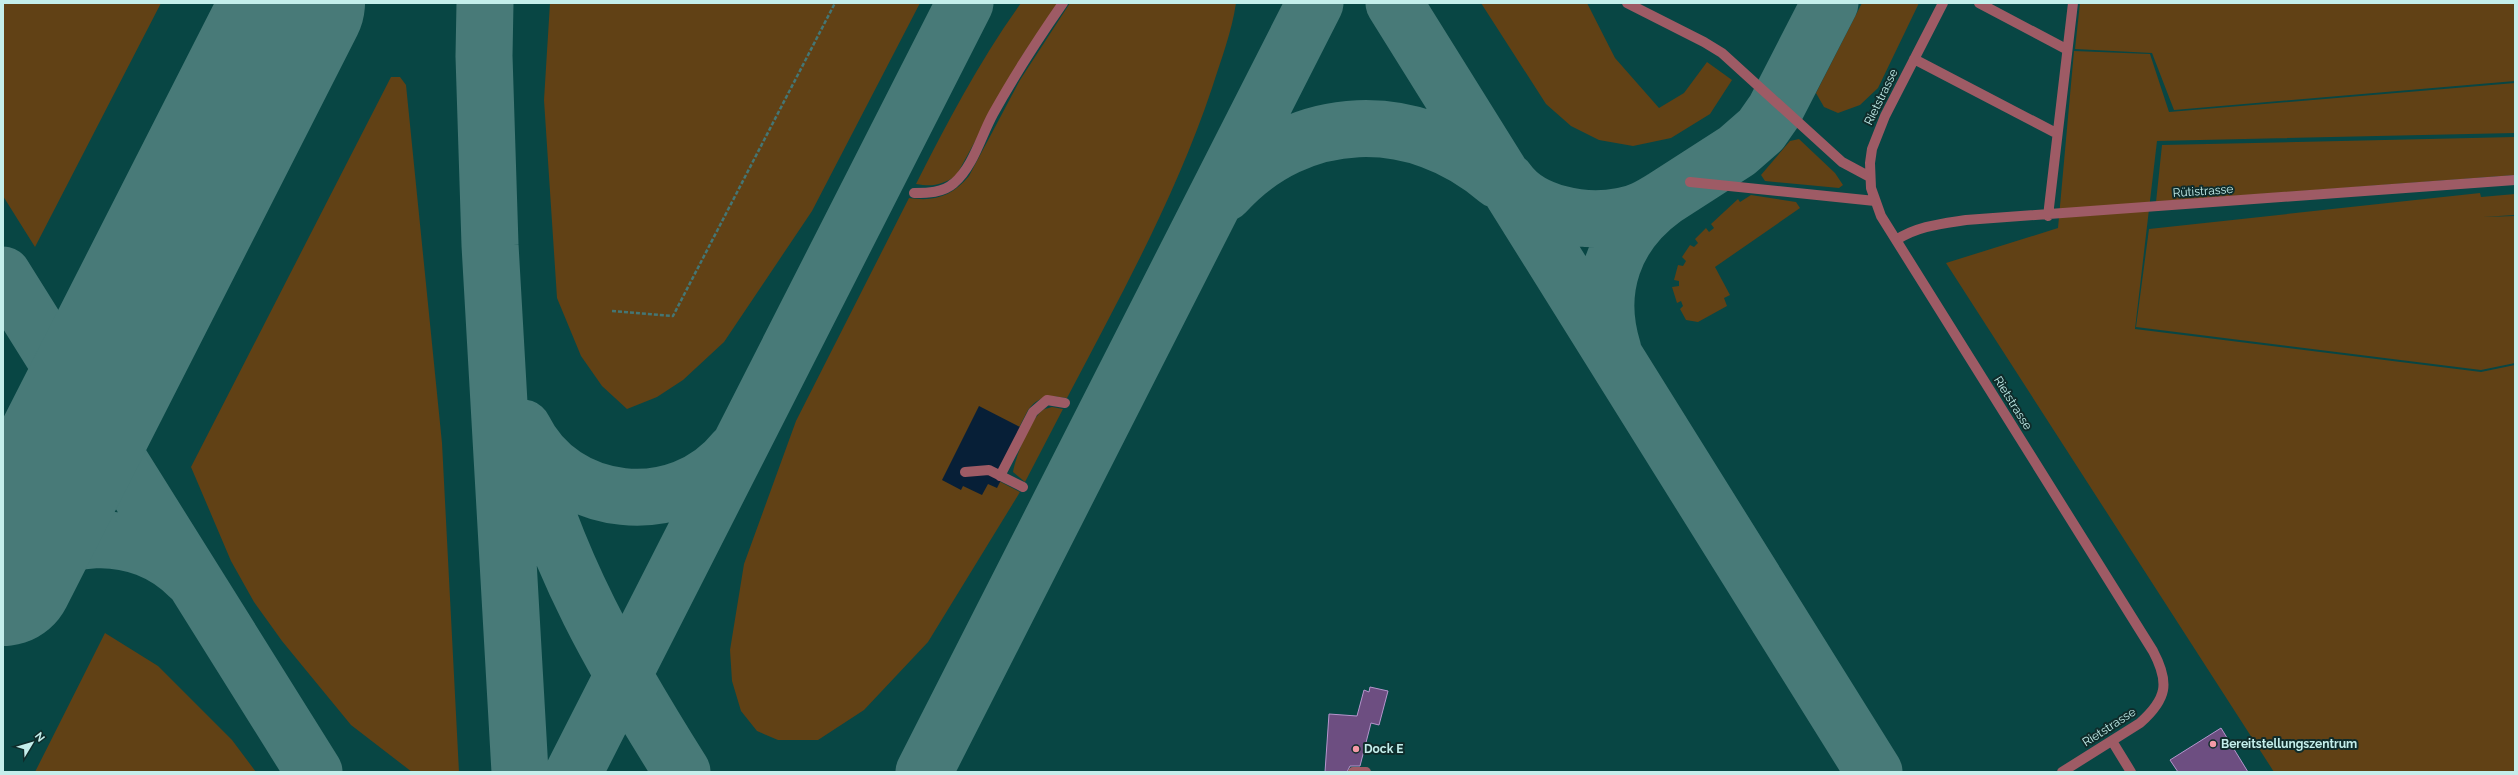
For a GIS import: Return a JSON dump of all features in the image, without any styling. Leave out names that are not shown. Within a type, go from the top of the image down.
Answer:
[{"type":"lane","points":[[914,193],[943,190],[954,184],[963,174],[992,115],[1032,48],[1063,3]]},
{"type":"lane","points":[[1627,3],[1704,42],[1722,53],[1842,162],[1870,177]]},
{"type":"lane","name":"Rietstrasse","points":[[1943,3],[1878,132],[1870,163],[1870,177],[1875,201],[1896,240],[2160,664],[2164,685],[2160,702],[2140,723],[2062,772]]},
{"type":"lane","points":[[1979,3],[2066,49]]},
{"type":"lane","points":[[2048,216],[2056,133],[2073,3]]},
{"type":"lane","points":[[1914,60],[2056,133]]},
{"type":"lane","name":"Rütistrasse","points":[[1896,240],[1910,231],[1927,225],[1966,220],[2048,216],[2515,180]]},
{"type":"lane","points":[[1690,182],[1875,201]]},
{"type":"lane","points":[[1000,476],[1033,412],[1047,400],[1065,403]]},
{"type":"lane","points":[[965,472],[989,470],[1023,487]]},
{"type":"lane","points":[[2112,741],[2131,772]]},
{"type":"lane","points":[[1354,772],[1366,772]]},
{"type":"path","points":[[612,311],[673,316],[835,3]]},
{"type":"shaded area","points":[[3,3],[2515,3],[2515,772],[3,772]]},
{"type":"shaded area","points":[[3,3],[161,3],[35,247],[3,196]]},
{"type":"shaded area","points":[[550,3],[920,3],[812,211],[724,342],[683,380],[657,397],[627,409],[602,386],[581,356],[557,298],[544,100]]},
{"type":"shaded area","points":[[1021,3],[1058,3],[1022,56],[956,176],[937,184],[916,184],[952,114],[978,69]]},
{"type":"shaded area","points":[[1070,3],[1236,3],[1226,46],[1198,128],[1182,168],[1146,246],[1067,398],[1055,396],[1045,397],[1036,401],[1028,410],[993,478],[1020,492],[928,642],[864,710],[818,740],[778,740],[757,731],[741,711],[732,681],[730,650],[744,564],[796,421],[909,198],[927,199],[942,196],[963,183],[969,176],[1020,80]]},
{"type":"shaded area","points":[[1481,3],[1587,3],[1615,58],[1659,108],[1684,93],[1707,62],[1732,80],[1710,114],[1671,138],[1633,146],[1599,140],[1571,126],[1546,104]]},
{"type":"shaded area","points":[[1862,3],[1919,3],[1878,88],[1860,105],[1838,113],[1824,107],[1816,93]]},
{"type":"shaded area","points":[[2080,3],[2515,3],[2515,81],[2174,110],[2152,53],[2075,49]]},
{"type":"shaded area","points":[[2074,51],[2150,54],[2169,112],[2515,83],[2515,133],[2157,141],[2135,329],[2481,372],[2515,365],[2515,772],[2274,772],[1946,263],[2058,228]]},
{"type":"shaded area","points":[[391,77],[400,77],[406,85],[442,443],[459,772],[412,772],[351,725],[282,641],[254,602],[231,561],[191,467]]},
{"type":"shaded area","points":[[2515,137],[2515,175],[2156,202],[2162,145]]},
{"type":"shaded area","points":[[1799,139],[1835,173],[1843,185],[1839,188],[1765,181],[1761,175],[1790,141]]},
{"type":"shaded area","points":[[2480,193],[2481,197],[2515,194],[2515,215],[2483,217],[2515,216],[2515,363],[2481,370],[2136,327],[2149,229]]},
{"type":"shaded area","points":[[1751,195],[1796,202],[1800,208],[1715,267],[1730,295],[1724,298],[1727,306],[1698,322],[1686,320],[1680,309],[1683,306],[1681,301],[1677,303],[1672,287],[1679,286],[1679,281],[1674,280],[1678,265],[1683,266],[1686,261],[1682,257],[1690,245],[1694,247],[1698,243],[1695,239],[1706,228],[1709,232],[1714,228],[1711,224],[1738,199],[1740,202]]},
{"type":"shaded area","points":[[979,406],[1026,430],[997,488],[988,484],[982,495],[963,486],[961,490],[942,480]]},
{"type":"shaded area","points":[[1052,407],[1063,409],[1025,482],[1013,472],[1014,466],[1024,439],[1038,414],[1045,409]]},
{"type":"shaded area","points":[[105,633],[158,666],[232,740],[256,772],[35,772]]},
{"type":"building","points":[[1370,687],[1388,691],[1379,725],[1371,723],[1360,766],[1350,766],[1347,772],[1325,772],[1329,714],[1357,716],[1364,690],[1369,692]]},
{"type":"building","name":"Bereitstellungszentrum","points":[[2221,728],[2248,772],[2178,772],[2170,760]]},
{"type":"taxiway","points":[[485,3],[484,56],[490,245],[520,772]]},
{"type":"taxiway","points":[[574,772],[965,3]]},
{"type":"taxiway","points":[[924,772],[1315,3]]},
{"type":"taxiway","points":[[1394,3],[1874,772]]},
{"type":"taxiway","points":[[1664,198],[1737,151],[1761,130],[1775,110],[1830,3]]},
{"type":"taxiway","points":[[1225,193],[1255,166],[1287,146],[1322,134],[1358,129],[1395,131],[1431,140],[1465,157],[1498,180]]},
{"type":"taxiway","points":[[1507,181],[1529,202],[1544,209],[1559,214],[1592,219],[1628,215],[1644,209],[1664,198],[1647,212],[1632,228],[1621,246],[1613,265],[1608,285],[1606,306],[1608,328],[1613,350]]},
{"type":"taxiway","points":[[3,275],[314,772]]},
{"type":"taxiway","points":[[113,449],[107,423],[106,397],[111,371],[120,346]]},
{"type":"taxiway","points":[[523,428],[541,455],[565,476],[593,490],[623,496],[654,496],[684,488],[711,473],[735,451]]},
{"type":"taxiway","points":[[523,438],[552,529],[589,612],[610,652],[682,772]]},
{"type":"taxiway","points":[[3,587],[22,567],[45,553],[69,544],[95,540],[121,541],[147,548],[170,560],[191,578]]},
{"type":"runway","points":[[3,575],[294,3]]},
{"type":"place","name":"Bereitstellungszentrum","points":[[2213,744]]},
{"type":"place","name":"Dock E","points":[[1356,749]]}]
